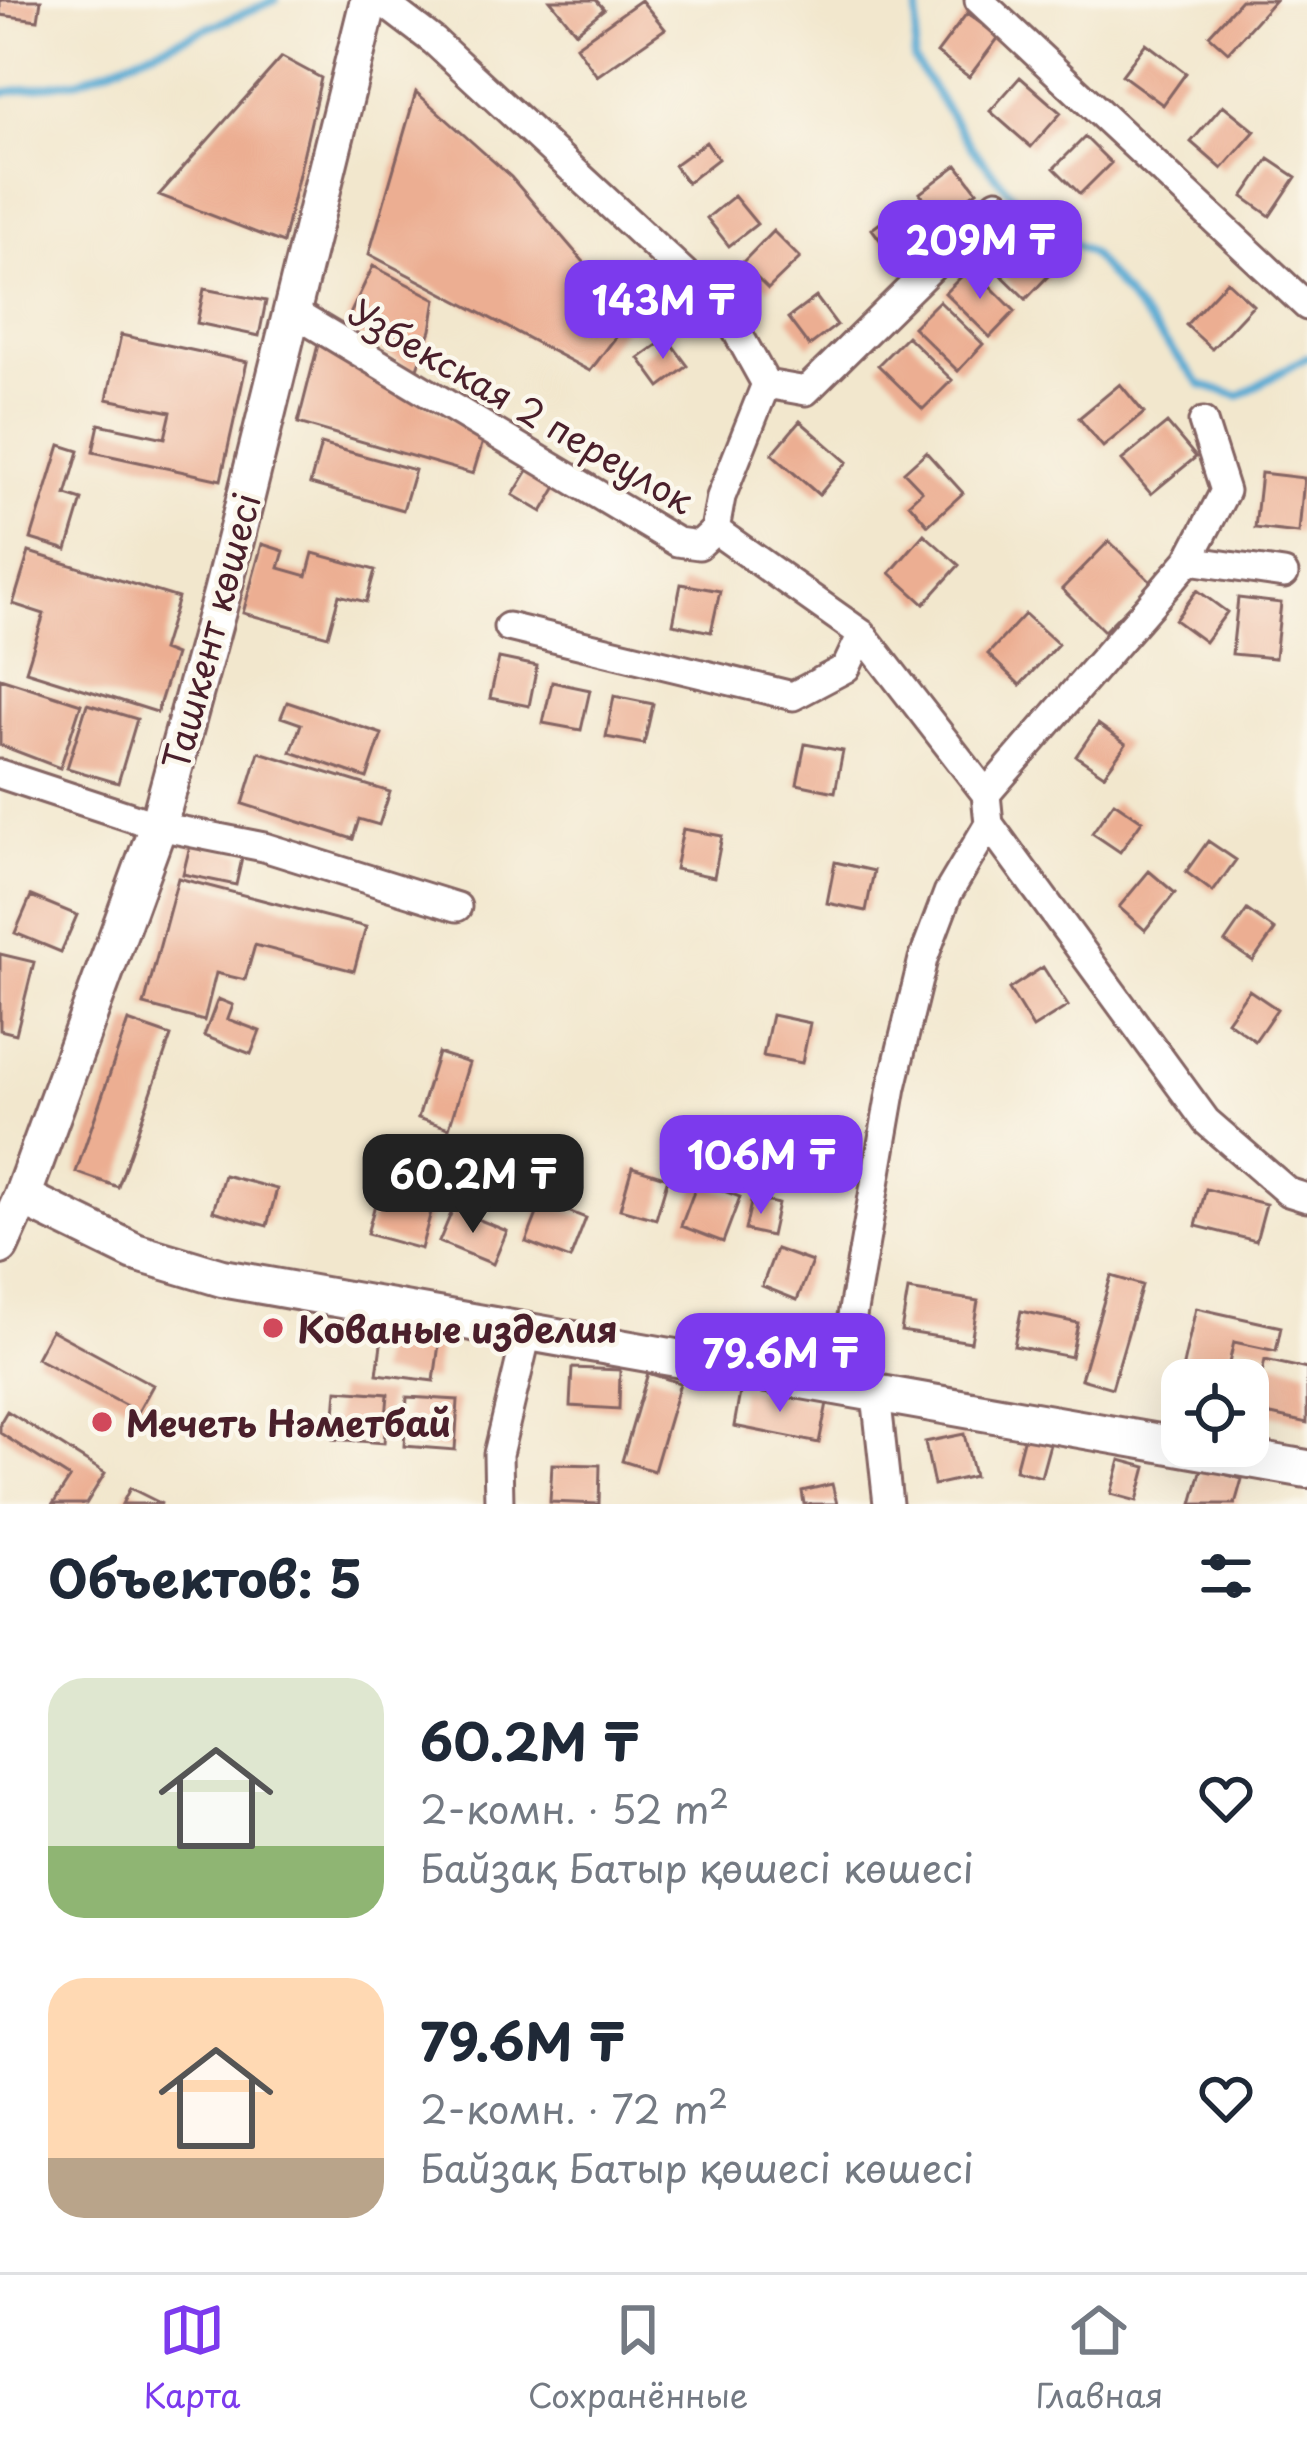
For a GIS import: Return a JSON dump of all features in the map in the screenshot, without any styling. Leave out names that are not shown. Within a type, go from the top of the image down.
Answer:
[{"type":"main road","name":"Ташкент көшесі","points":[[0,1246],[11,1191],[158,826],[369,0]]},
{"type":"main road","points":[[11,1191],[136,1252],[222,1277],[1307,1469]]},
{"type":"street","points":[[380,0],[434,41],[726,312],[766,384]]},
{"type":"street","points":[[980,0],[1307,306]]},
{"type":"street","points":[[766,384],[806,391],[997,203]]},
{"type":"street","name":"Узбекская 2 переулок","points":[[291,311],[677,542],[699,545],[715,530]]},
{"type":"street","points":[[766,384],[721,497],[715,530],[862,634],[986,794],[988,824],[1206,1121],[1288,1192],[1307,1198]]},
{"type":"street","points":[[986,794],[1189,560],[1225,491],[1203,422]]},
{"type":"street","points":[[1189,560],[1285,574]]},
{"type":"street","points":[[508,627],[793,696],[846,668],[862,634]]},
{"type":"street","points":[[0,774],[158,826],[264,847],[457,907]]},
{"type":"street","points":[[840,1385],[892,1087],[923,959],[948,893],[988,824]]},
{"type":"street","points":[[499,1504],[498,1454],[528,1329]]},
{"type":"street","points":[[876,1394],[888,1504]]},
{"type":"building","points":[[0,0],[41,0],[38,20],[0,15]]},
{"type":"building","points":[[550,0],[596,0],[604,9],[576,32]]},
{"type":"building","points":[[641,0],[665,29],[597,76],[576,46]]},
{"type":"building","points":[[1241,0],[1275,0],[1228,52],[1209,35]]},
{"type":"building","points":[[967,13],[999,37],[969,77],[937,53]]},
{"type":"building","points":[[1146,43],[1186,73],[1163,105],[1122,75]]},
{"type":"building","points":[[282,57],[321,78],[283,243],[159,195]]},
{"type":"building","points":[[1020,77],[1061,113],[1031,147],[990,111]]},
{"type":"building","points":[[416,92],[511,177],[631,317],[590,371],[369,254]]},
{"type":"building","points":[[1223,105],[1255,131],[1222,169],[1191,142]]},
{"type":"building","points":[[1085,137],[1111,163],[1080,194],[1054,168]]},
{"type":"building","points":[[706,142],[718,159],[687,183],[674,165]]},
{"type":"building","points":[[1269,159],[1296,177],[1270,216],[1243,197]]},
{"type":"building","points":[[957,165],[977,191],[939,218],[920,193]]},
{"type":"building","points":[[734,196],[757,224],[729,246],[707,218]]},
{"type":"building","points":[[909,201],[928,227],[891,255],[872,229]]},
{"type":"building","points":[[1007,229],[1051,273],[1026,299],[981,255]]},
{"type":"building","points":[[773,231],[800,258],[768,289],[742,263]]},
{"type":"building","points":[[373,266],[436,299],[416,371],[344,327]]},
{"type":"building","points":[[971,267],[1015,311],[990,337],[945,293]]},
{"type":"building","points":[[1227,281],[1253,305],[1212,349],[1186,325]]},
{"type":"building","points":[[204,289],[266,301],[259,336],[197,323]]},
{"type":"building","points":[[816,297],[837,325],[809,346],[788,318]]},
{"type":"building","points":[[939,301],[983,344],[958,371],[913,327]]},
{"type":"building","points":[[121,335],[247,362],[221,480],[93,452],[99,424],[165,438],[171,412],[107,399]]},
{"type":"building","points":[[907,336],[952,380],[923,409],[878,365]]},
{"type":"building","points":[[667,338],[688,366],[660,387],[639,358]]},
{"type":"building","points":[[319,341],[484,438],[473,474],[298,423]]},
{"type":"building","points":[[1120,384],[1144,413],[1103,447],[1079,418]]},
{"type":"building","points":[[800,421],[847,462],[819,495],[772,454]]},
{"type":"building","points":[[1167,423],[1196,457],[1151,494],[1122,460]]},
{"type":"building","points":[[321,444],[415,470],[403,510],[310,484]]},
{"type":"building","points":[[60,445],[79,451],[66,495],[82,500],[67,550],[31,539]]},
{"type":"building","points":[[926,452],[963,493],[928,525],[909,503],[922,491],[904,472]]},
{"type":"building","points":[[530,467],[558,485],[542,512],[513,495]]},
{"type":"building","points":[[1261,473],[1304,478],[1299,533],[1255,528]]},
{"type":"building","points":[[924,534],[959,565],[924,604],[890,573]]},
{"type":"building","points":[[1109,541],[1152,583],[1104,631],[1062,589]]},
{"type":"building","points":[[262,544],[284,551],[279,568],[307,576],[313,553],[375,570],[366,602],[339,595],[328,636],[243,613]]},
{"type":"building","points":[[29,552],[178,598],[162,650],[175,655],[157,712],[26,671],[44,614],[13,604]]},
{"type":"building","points":[[681,584],[720,591],[711,632],[673,624]]},
{"type":"building","points":[[1197,590],[1227,612],[1205,642],[1175,620]]},
{"type":"building","points":[[1238,598],[1281,603],[1275,658],[1232,654]]},
{"type":"building","points":[[1025,614],[1058,644],[1020,685],[988,654]]},
{"type":"building","points":[[499,658],[537,666],[529,706],[490,698]]},
{"type":"building","points":[[0,678],[81,704],[60,768],[0,745]]},
{"type":"building","points":[[552,682],[590,690],[581,730],[543,723]]},
{"type":"building","points":[[614,696],[653,704],[644,744],[606,737]]},
{"type":"building","points":[[287,702],[382,734],[367,778],[291,752],[301,724],[281,717]]},
{"type":"building","points":[[87,704],[137,719],[118,783],[67,768]]},
{"type":"building","points":[[1098,724],[1126,744],[1104,775],[1076,756]]},
{"type":"building","points":[[805,744],[843,751],[835,792],[797,784]]},
{"type":"building","points":[[259,752],[390,792],[379,825],[359,819],[353,839],[243,804]]},
{"type":"building","points":[[1114,802],[1142,821],[1120,852],[1092,833]]},
{"type":"building","points":[[683,829],[722,836],[714,877],[675,869]]},
{"type":"building","points":[[1208,841],[1236,860],[1213,892],[1186,872]]},
{"type":"building","points":[[191,842],[243,854],[236,885],[183,874]]},
{"type":"building","points":[[835,862],[874,871],[866,911],[827,903]]},
{"type":"building","points":[[1149,871],[1175,893],[1145,930],[1119,907]]},
{"type":"building","points":[[178,878],[366,927],[354,971],[255,945],[245,980],[216,973],[204,1021],[144,1005]]},
{"type":"building","points":[[31,896],[77,915],[61,952],[15,933]]},
{"type":"building","points":[[1247,910],[1275,930],[1253,961],[1225,942]]},
{"type":"building","points":[[0,954],[34,962],[16,1034],[0,1030]]},
{"type":"building","points":[[1043,967],[1068,1006],[1033,1028],[1009,989]]},
{"type":"building","points":[[1249,990],[1277,1009],[1255,1041],[1227,1021]]},
{"type":"building","points":[[218,999],[233,1005],[228,1019],[260,1031],[251,1054],[204,1036]]},
{"type":"building","points":[[772,1015],[810,1023],[802,1063],[763,1056]]},
{"type":"building","points":[[128,1021],[171,1036],[118,1187],[76,1172]]},
{"type":"building","points":[[438,1053],[469,1063],[449,1128],[418,1118]]},
{"type":"building","points":[[632,1167],[668,1178],[656,1219],[620,1209]]},
{"type":"building","points":[[224,1175],[277,1189],[267,1226],[213,1211]]},
{"type":"building","points":[[698,1181],[740,1197],[723,1242],[681,1226]]},
{"type":"building","points":[[1206,1189],[1266,1204],[1256,1241],[1196,1226]]},
{"type":"building","points":[[377,1197],[431,1212],[421,1249],[367,1234]]},
{"type":"building","points":[[752,1198],[778,1204],[771,1236],[745,1230]]},
{"type":"building","points":[[542,1201],[586,1218],[570,1259],[526,1242]]},
{"type":"building","points":[[453,1209],[507,1231],[493,1264],[439,1242]]},
{"type":"building","points":[[776,1249],[812,1262],[797,1300],[762,1286]]},
{"type":"building","points":[[1111,1276],[1142,1285],[1112,1388],[1081,1379]]},
{"type":"building","points":[[908,1290],[978,1301],[971,1342],[901,1331]]},
{"type":"building","points":[[1196,1308],[1281,1327],[1276,1351],[1234,1342],[1230,1359],[1184,1359]]},
{"type":"building","points":[[1021,1311],[1078,1323],[1071,1357],[1014,1346]]},
{"type":"building","points":[[51,1330],[153,1385],[138,1412],[36,1358]]},
{"type":"building","points":[[382,1337],[439,1344],[434,1381],[377,1374]]},
{"type":"building","points":[[1269,1361],[1307,1369],[1307,1423],[1269,1415]]},
{"type":"building","points":[[572,1368],[620,1370],[619,1409],[570,1406]]},
{"type":"building","points":[[648,1373],[680,1383],[654,1471],[622,1461]]},
{"type":"building","points":[[741,1387],[827,1403],[819,1443],[734,1426]]},
{"type":"building","points":[[337,1390],[388,1394],[384,1443],[333,1439]]},
{"type":"building","points":[[407,1397],[458,1400],[455,1450],[404,1446]]},
{"type":"building","points":[[7,1411],[105,1473],[86,1504],[53,1504],[70,1478],[0,1433]]},
{"type":"building","points":[[964,1434],[974,1476],[934,1485],[925,1442]]},
{"type":"building","points":[[1024,1436],[1050,1444],[1041,1477],[1015,1470]]},
{"type":"building","points":[[1120,1460],[1146,1467],[1137,1501],[1111,1494]]},
{"type":"building","points":[[552,1464],[600,1465],[599,1504],[550,1502]]},
{"type":"building","points":[[1202,1468],[1242,1479],[1235,1504],[1192,1504]]},
{"type":"building","points":[[832,1484],[837,1504],[804,1504],[802,1491]]},
{"type":"building","points":[[130,1488],[162,1504],[122,1504]]},
{"type":"waterway","points":[[0,93],[80,80],[276,0]]},
{"type":"waterway","points":[[919,0],[914,60],[972,148],[1035,221],[1090,253],[1201,385],[1239,396],[1307,357]]},
{"type":"place","name":"Кованые изделия","points":[[273,1328]]},
{"type":"place","name":"Мечеть Нәметбай","points":[[102,1422]]}]
